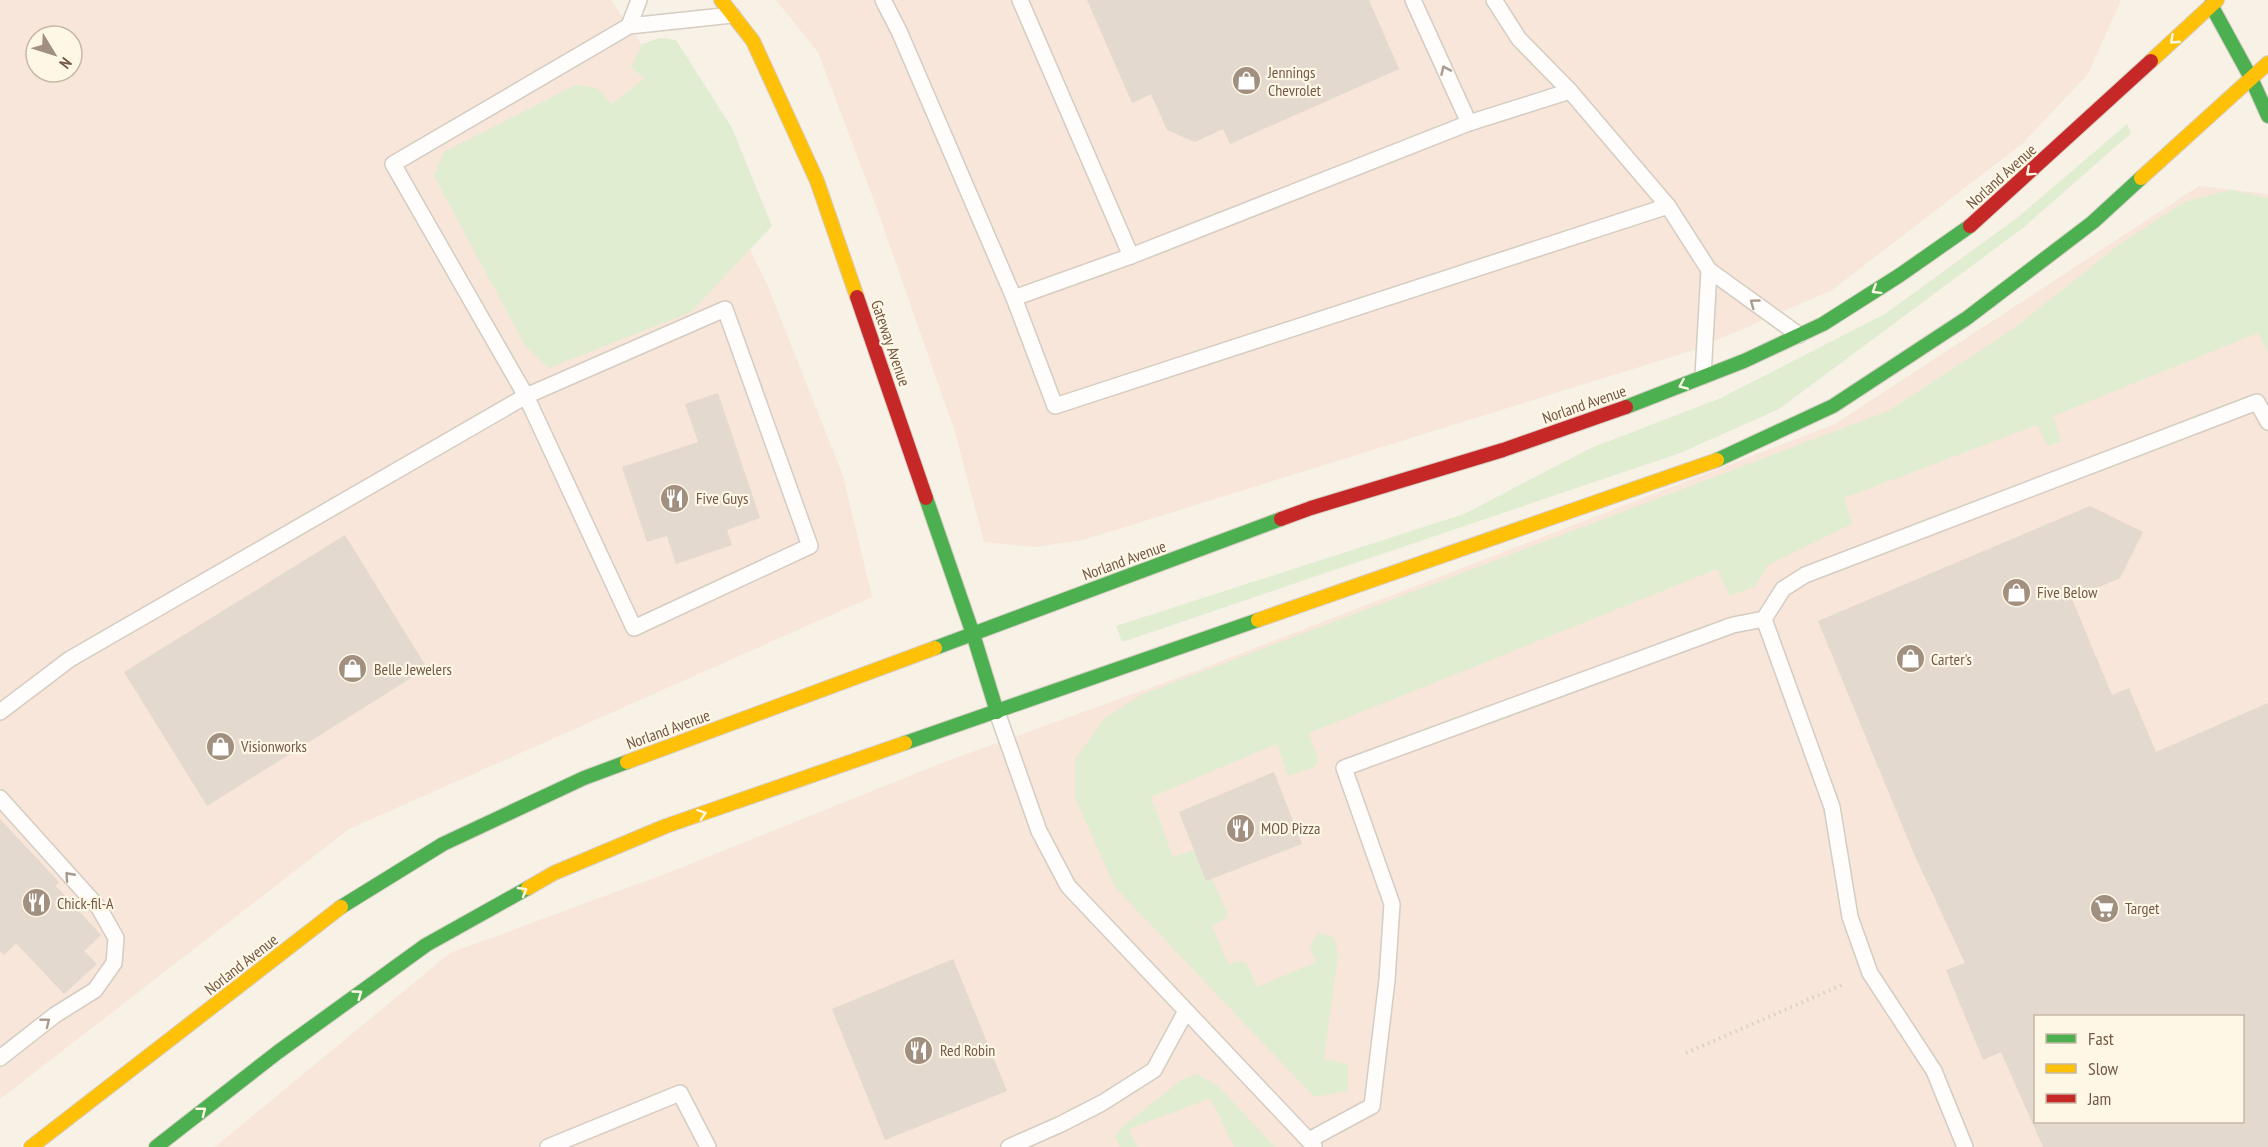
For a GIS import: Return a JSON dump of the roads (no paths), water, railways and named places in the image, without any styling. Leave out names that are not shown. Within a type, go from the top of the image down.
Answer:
[{"type":"main road","name":"Gateway Avenue","points":[[721,0],[753,41],[817,181],[974,634],[997,712]]},
{"type":"main road","points":[[2214,3],[2268,116]]},
{"type":"main road","name":"Norland Avenue","points":[[30,1147],[344,905],[443,844],[584,778],[1311,508],[1503,450],[1647,399],[1744,361],[1823,324],[1900,275],[1975,222],[2214,3]]},
{"type":"main road","points":[[156,1147],[278,1052],[426,945],[554,873],[666,826],[1730,455],[1833,406],[1967,318],[2093,222],[2268,63]]},
{"type":"lane","points":[[629,26],[639,0]]},
{"type":"lane","points":[[883,0],[899,31],[1014,298],[1054,406],[1668,206]]},
{"type":"lane","points":[[1020,0],[1131,256]]},
{"type":"lane","points":[[1413,0],[1469,123]]},
{"type":"lane","points":[[1494,0],[1520,39],[1570,91],[1668,206],[1709,270],[1799,335]]},
{"type":"lane","points":[[0,712],[70,659],[526,396],[725,309],[810,546],[634,628],[526,396],[393,164],[629,26],[732,15]]},
{"type":"lane","points":[[1014,298],[1131,256],[1469,123],[1570,91]]},
{"type":"lane","points":[[1703,376],[1709,270]]},
{"type":"lane","points":[[997,712],[1039,831],[1068,886],[1312,1144],[1372,1106],[1387,980],[1392,904],[1344,768],[1733,625],[1764,619],[1783,589],[1805,575],[2257,402],[2268,422]]},
{"type":"lane","points":[[1764,619],[1832,807],[1850,918],[1870,973],[1934,1071],[1965,1147]]},
{"type":"lane","points":[[0,798],[99,908],[116,938],[114,963],[95,990],[55,1015],[0,1058]]},
{"type":"lane","points":[[1009,1147],[1102,1103],[1154,1070],[1186,1011]]},
{"type":"lane","points":[[548,1147],[680,1093],[708,1147]]},
{"type":"place","name":"Jennings Chevrolet","points":[[1247,81]]},
{"type":"place","name":"Five Guys","points":[[675,498]]},
{"type":"place","name":"Five Below","points":[[2016,592]]},
{"type":"place","name":"Carter's","points":[[1910,659]]},
{"type":"place","name":"Belle Jewelers","points":[[353,669]]},
{"type":"place","name":"Visionworks","points":[[220,746]]},
{"type":"place","name":"MOD Pizza","points":[[1240,828]]},
{"type":"place","name":"Chick-fil-A","points":[[36,903]]},
{"type":"place","name":"Target","points":[[2104,908]]},
{"type":"place","name":"Red Robin","points":[[919,1050]]}]
